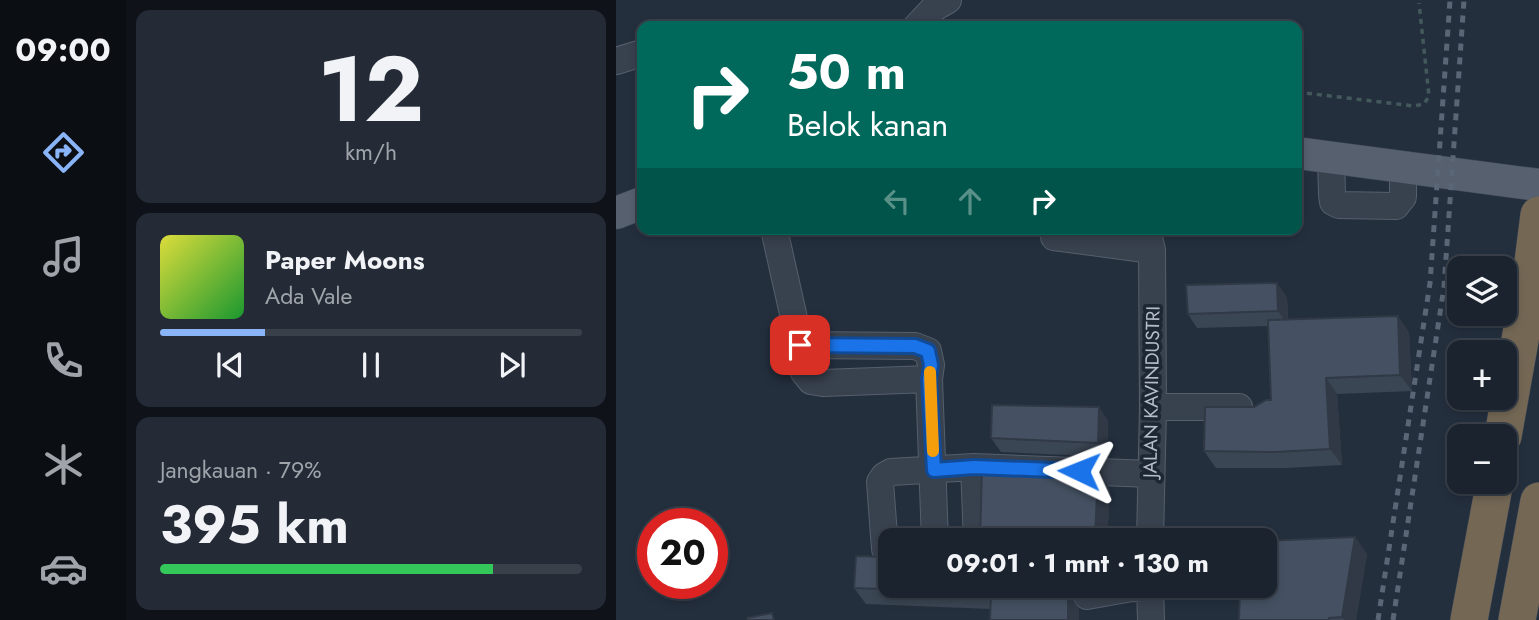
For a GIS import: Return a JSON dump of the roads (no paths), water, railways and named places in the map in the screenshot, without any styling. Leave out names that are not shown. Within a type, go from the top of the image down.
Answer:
[{"type":"highway","points":[[1505,424],[1531,278],[1539,215]]},
{"type":"highway","points":[[1469,620],[1493,494]]},
{"type":"highway","points":[[1517,620],[1539,501]]},
{"type":"main road","points":[[1302,154],[1539,185]]},
{"type":"main road","points":[[616,213],[637,205]]},
{"type":"street","points":[[616,61],[637,55]]},
{"type":"street","points":[[1331,158],[1333,201],[1339,205],[1396,206],[1403,197],[1403,167]]},
{"type":"street","points":[[775,235],[800,345],[803,371],[811,381],[823,383],[929,379]]},
{"type":"street","points":[[1054,237],[1153,238]]},
{"type":"street","name":"JALAN KAVINDUSTRI","points":[[1150,528],[1153,238]]},
{"type":"street","points":[[800,345],[915,346],[928,351],[931,365],[929,379],[935,528]]},
{"type":"street","points":[[1153,408],[1265,407]]},
{"type":"street","points":[[974,467],[976,528]]},
{"type":"street","points":[[883,528],[880,482],[891,472],[974,467],[1151,474]]},
{"type":"street","points":[[1150,598],[1151,620]]},
{"type":"railway","points":[[1378,620],[1430,283],[1450,0]]},
{"type":"railway","points":[[1393,620],[1444,287],[1464,0]]}]
